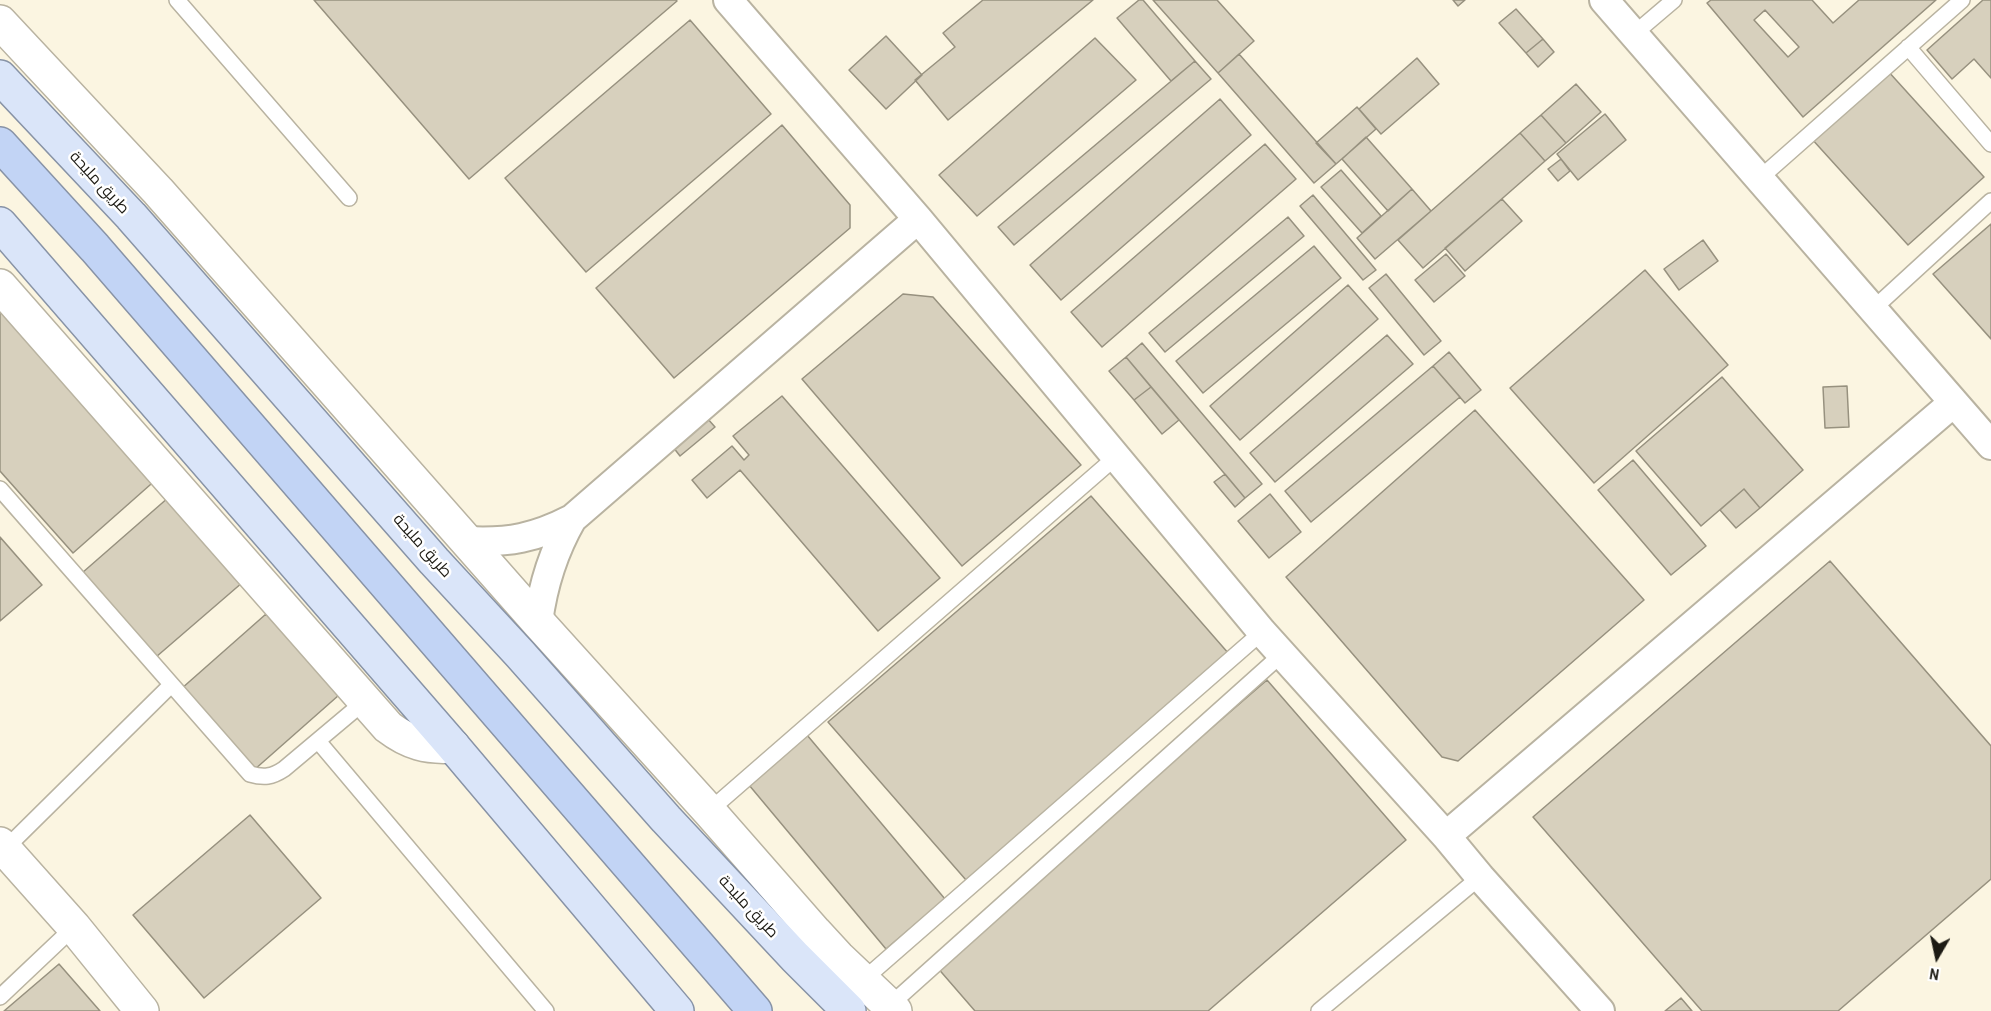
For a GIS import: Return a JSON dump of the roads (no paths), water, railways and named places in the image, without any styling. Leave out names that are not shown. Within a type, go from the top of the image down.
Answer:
[{"type":"highway","points":[[0,144],[118,275],[755,1011]]},
{"type":"main road","name":"طريق مليحة","points":[[0,77],[131,216],[434,561],[666,819],[795,957],[849,1011]]},
{"type":"main road","points":[[0,224],[453,746],[677,1011]]},
{"type":"street","points":[[728,0],[918,219],[1262,632],[1600,1011]]},
{"type":"street","points":[[1604,0],[1991,445]]},
{"type":"street","points":[[0,22],[158,191],[815,932],[892,1009]]},
{"type":"street","points":[[468,541],[495,542],[522,539],[548,531],[572,519],[918,219]]},
{"type":"street","points":[[0,286],[388,727],[402,738],[418,744],[435,747],[453,746]]},
{"type":"street","points":[[1446,836],[1953,403]]},
{"type":"street","points":[[538,622],[549,568],[572,519]]},
{"type":"street","points":[[2,846],[74,927],[142,1011]]},
{"type":"lane","points":[[177,0],[349,198]]},
{"type":"lane","points":[[1634,34],[1674,0]]},
{"type":"lane","points":[[1759,179],[1962,0]]},
{"type":"lane","points":[[1908,47],[1991,144]]},
{"type":"lane","points":[[1872,310],[1991,201]]},
{"type":"lane","points":[[710,811],[1116,456]]},
{"type":"lane","points":[[0,489],[170,686],[250,774],[262,778],[274,776],[365,701]]},
{"type":"lane","points":[[862,981],[1262,632]]},
{"type":"lane","points":[[892,1009],[1282,654]]},
{"type":"lane","points":[[2,846],[170,686]]},
{"type":"lane","points":[[318,741],[546,1011]]},
{"type":"lane","points":[[1319,1011],[1480,877]]},
{"type":"lane","points":[[0,997],[74,927]]}]
